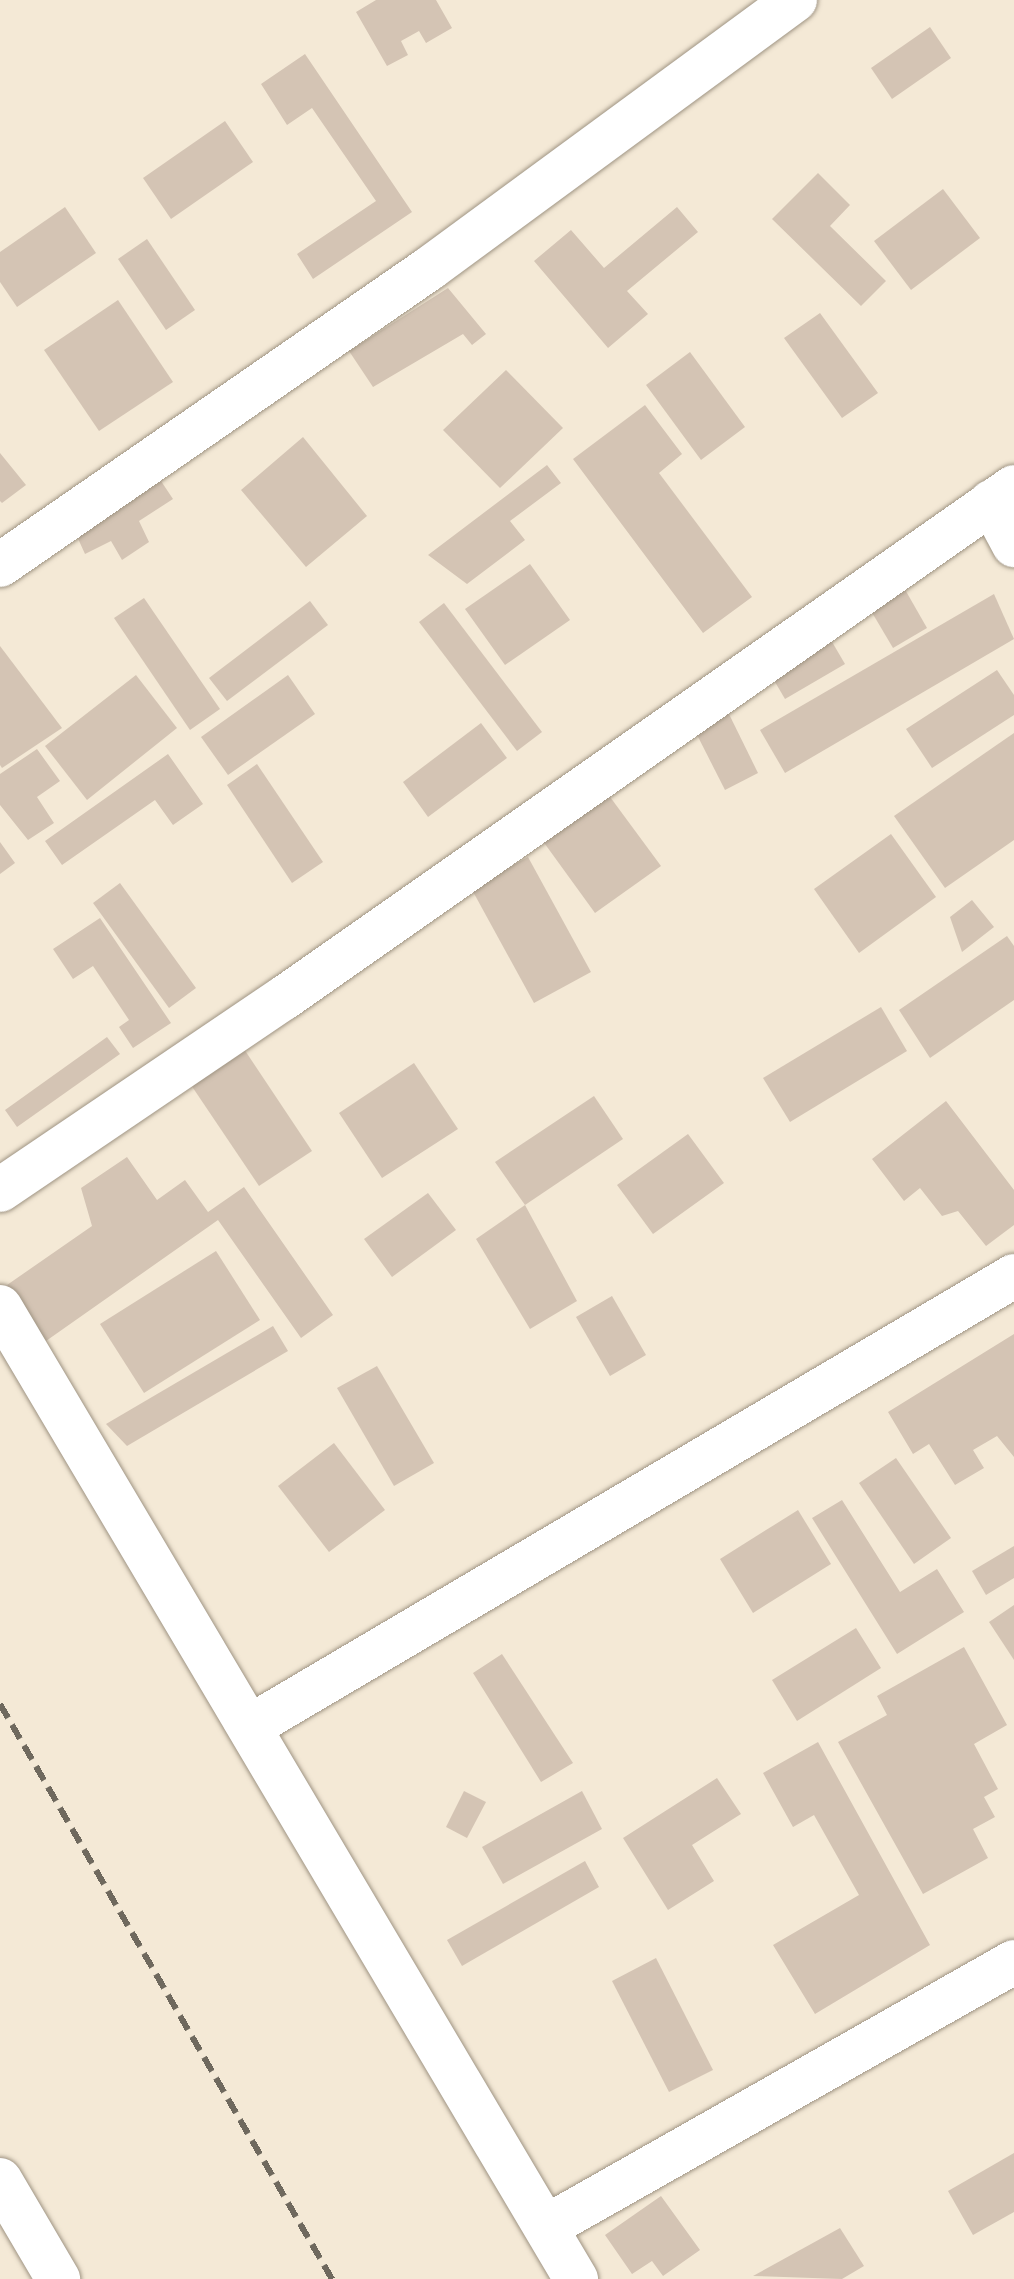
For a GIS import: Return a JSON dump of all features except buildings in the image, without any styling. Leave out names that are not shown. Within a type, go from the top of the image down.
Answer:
[{"type":"street","points":[[0,565],[430,268],[795,0]]},
{"type":"street","points":[[0,1190],[284,998],[1002,494],[1014,545]]},
{"type":"street","points":[[251,1726],[1014,1276]]},
{"type":"street","points":[[0,1307],[576,2279]]},
{"type":"street","points":[[546,2227],[1014,1962]]},
{"type":"street","points":[[0,2180],[58,2279]]},
{"type":"railway","points":[[0,1704],[332,2279]]}]
